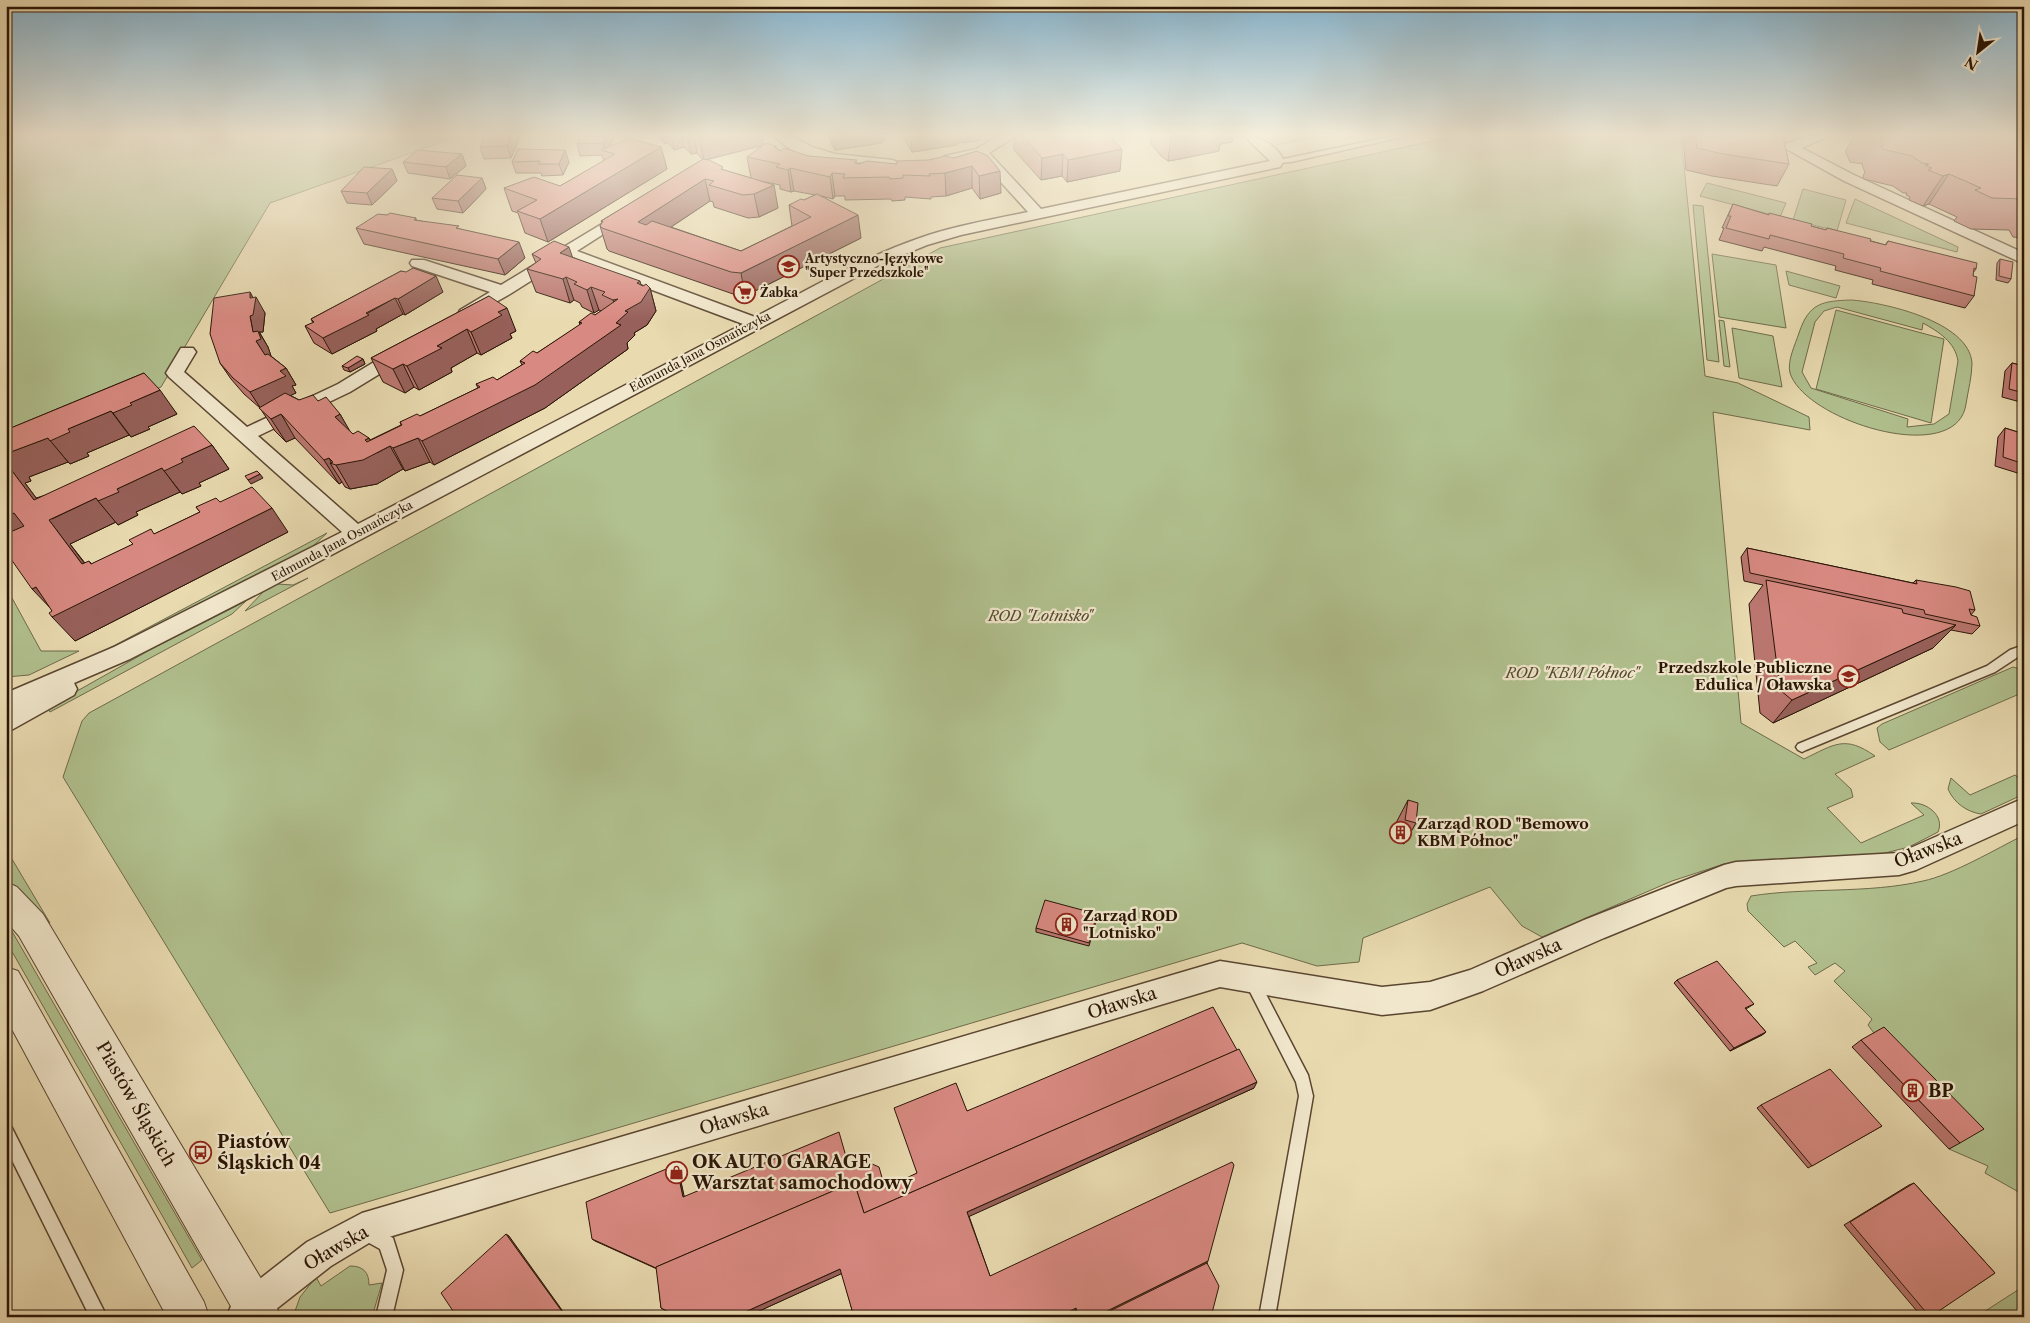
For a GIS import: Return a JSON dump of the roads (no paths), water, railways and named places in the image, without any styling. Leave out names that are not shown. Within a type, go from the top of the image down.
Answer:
[{"type":"street","points":[[1023,198],[1038,214]]},
{"type":"street","name":"Edmunda Jana Osmańczyka","points":[[6,703],[122,653],[357,534],[876,261],[922,242],[958,231],[1117,198]]},
{"type":"street","points":[[1892,198],[2024,259]]},
{"type":"street","points":[[454,322],[640,204]]},
{"type":"street","points":[[566,252],[756,323]]},
{"type":"street","points":[[418,263],[504,291]]},
{"type":"street","points":[[244,436],[344,388],[420,342]]},
{"type":"street","points":[[187,352],[174,373],[357,534]]},
{"type":"street","name":"Edmunda Jana Osmańczyka","points":[[6,724],[122,653]]},
{"type":"street","name":"Oławska","points":[[251,1313],[318,1254],[362,1229],[1220,974],[1382,1001],[1430,996],[1473,982],[1594,929],[1724,877],[1736,874],[1899,864],[2024,809]]},
{"type":"street","name":"Piastów Śląskich","points":[[6,897],[31,925],[251,1313]]},
{"type":"street","points":[[6,983],[189,1317]]},
{"type":"lane","points":[[1802,747],[1991,669],[2000,664],[2008,655],[2024,649]]},
{"type":"lane","points":[[1251,980],[1304,1080],[1306,1096],[1267,1317]]},
{"type":"lane","points":[[6,1131],[99,1317]]},
{"type":"lane","points":[[362,1229],[388,1244],[395,1270],[384,1317]]},
{"type":"place","name":"Artystyczno-Językowe \"Super Przedszkole\"","points":[[789,266]]},
{"type":"place","name":"Żabka","points":[[744,293]]},
{"type":"place","name":"Przedszkole Publiczne Edulica / Oławska","points":[[1848,677]]},
{"type":"place","name":"Zarząd ROD \"Bemowo KBM Północ\"","points":[[1401,833]]},
{"type":"place","name":"Zarząd ROD \"Lotnisko\"","points":[[1067,925]]},
{"type":"place","name":"BP","points":[[1912,1091]]},
{"type":"place","name":"Piastów Śląskich 04","points":[[201,1152]]},
{"type":"place","name":"OK AUTO GARAGE Warsztat samochodowy","points":[[676,1172]]},
{"type":"park label","name":"ROD \"Lotnisko\"","points":[[1040,616]]},
{"type":"park label","name":"ROD \"KBM Północ\"","points":[[1572,673]]}]
